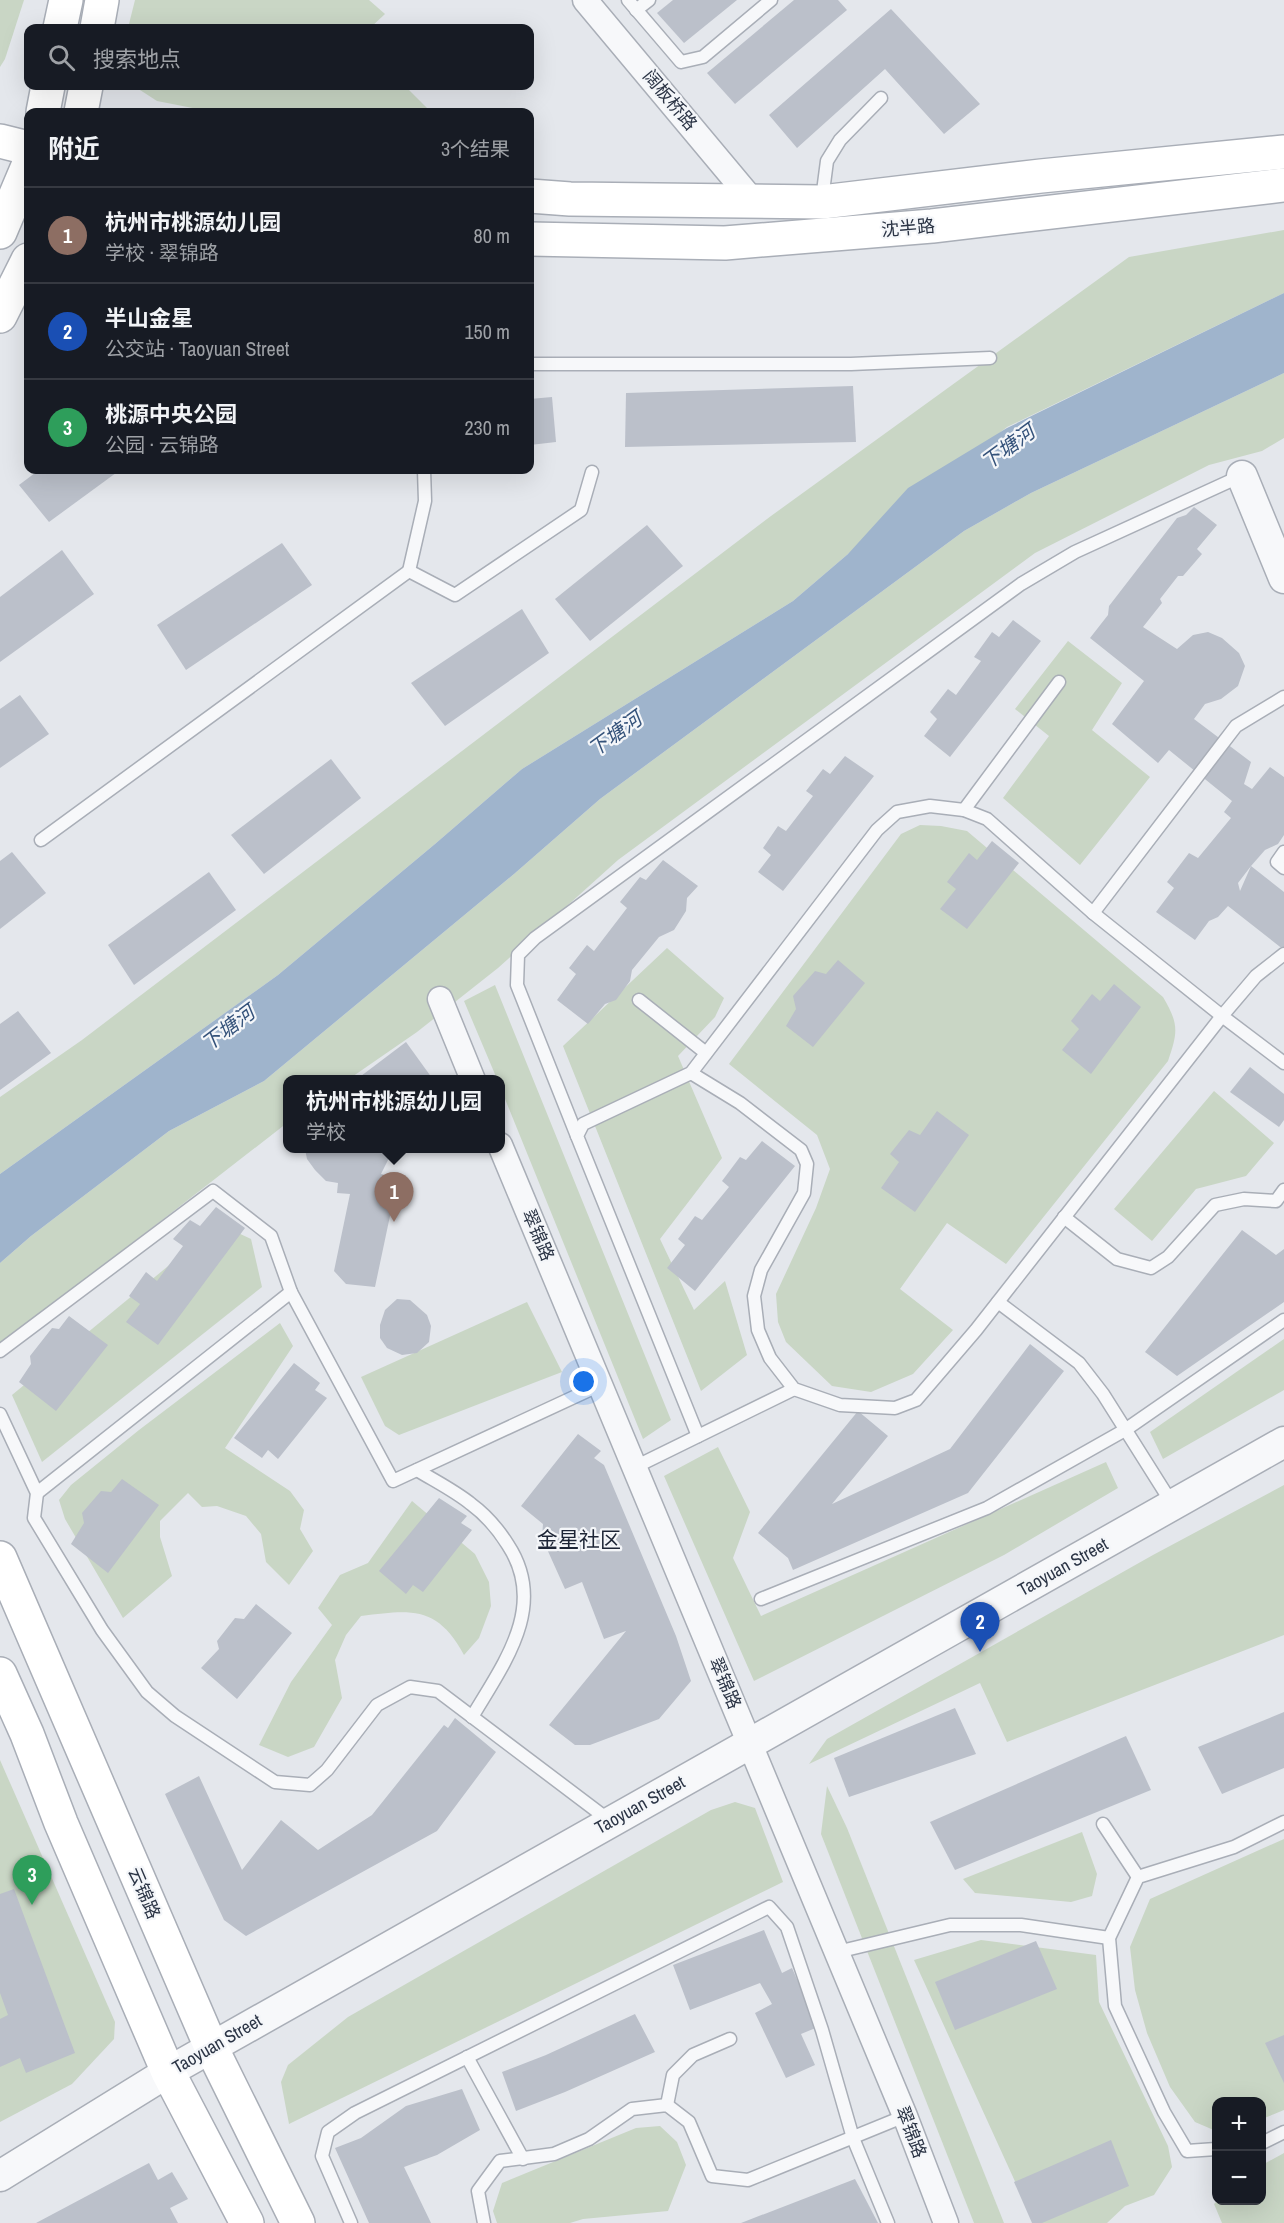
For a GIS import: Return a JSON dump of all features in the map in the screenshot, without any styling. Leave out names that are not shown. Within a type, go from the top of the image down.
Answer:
[{"type":"main road","points":[[61,24],[66,0]]},
{"type":"main road","points":[[98,24],[102,0]]},
{"type":"main road","points":[[44,108],[47,90]]},
{"type":"main road","points":[[82,108],[85,90]]},
{"type":"main road","points":[[0,141],[22,171],[0,232]]},
{"type":"main road","name":"沈半路","points":[[534,196],[570,199],[822,202],[1041,176],[1284,152]]},
{"type":"main road","name":"沈半路","points":[[534,239],[724,243],[932,226],[1284,185]]},
{"type":"main road","points":[[0,315],[24,268]]},
{"type":"main road","name":"云锦路","points":[[0,1558],[211,2048],[298,2223]]},
{"type":"main road","points":[[0,1674],[168,2072],[247,2223]]},
{"type":"street","name":"阔板桥路","points":[[585,0],[753,201]]},
{"type":"street","points":[[1242,476],[1284,578]]},
{"type":"street","points":[[440,999],[471,1075]]},
{"type":"street","name":"翠锦路","points":[[504,1153],[905,2116],[946,2223]]},
{"type":"street","name":"Taoyuan Street","points":[[0,2176],[168,2072],[1284,1442]]},
{"type":"lane","points":[[628,0],[681,62],[703,57],[771,0]]},
{"type":"lane","points":[[636,10],[649,0]]},
{"type":"lane","points":[[822,202],[827,161],[840,140],[881,98]]},
{"type":"lane","points":[[534,364],[851,364],[990,358]]},
{"type":"lane","points":[[410,571],[455,595],[581,510],[592,472]]},
{"type":"lane","points":[[41,840],[410,571],[426,501],[424,474]]},
{"type":"lane","points":[[698,1436],[517,985],[518,955],[535,938],[1021,584],[1075,552],[1242,476]]},
{"type":"lane","points":[[964,810],[1059,682]]},
{"type":"lane","points":[[1093,913],[1236,726],[1284,697]]},
{"type":"lane","points":[[577,1137],[583,1124],[691,1073],[877,830],[897,812],[930,806],[964,810],[987,819],[1093,913],[1284,1063]]},
{"type":"lane","points":[[1284,852],[1277,862],[1284,868]]},
{"type":"lane","points":[[691,1073],[740,1103],[801,1150],[807,1164],[804,1193],[761,1270],[754,1296],[758,1330],[770,1358],[794,1389],[840,1405],[895,1408],[916,1400],[998,1302],[1222,1016],[1256,976],[1284,954]]},
{"type":"lane","points":[[639,1000],[706,1053]]},
{"type":"lane","points":[[1064,1217],[1118,1259],[1151,1268],[1168,1257],[1215,1205],[1244,1199],[1276,1201],[1284,1190]]},
{"type":"lane","points":[[0,1351],[213,1191],[271,1236],[291,1292],[393,1481],[600,1385]]},
{"type":"lane","points":[[37,1493],[291,1292]]},
{"type":"lane","points":[[998,1302],[1079,1363],[1102,1394],[1173,1505]]},
{"type":"lane","points":[[761,1599],[987,1508],[1125,1430],[1284,1320]]},
{"type":"lane","points":[[634,1467],[794,1389]]},
{"type":"lane","points":[[0,1414],[37,1493],[34,1518],[102,1630],[147,1692],[175,1716],[275,1782],[310,1785],[327,1770],[378,1706],[410,1688],[438,1691],[611,1822]]},
{"type":"lane","points":[[417,1470],[471,1504],[497,1528],[519,1562],[525,1596],[520,1626],[505,1661],[472,1717]]},
{"type":"lane","points":[[1212,2150],[1187,2151],[1164,2112],[1115,2006],[1109,1938],[1138,1877],[1234,1847],[1284,1822]]},
{"type":"lane","points":[[1103,1824],[1138,1877]]},
{"type":"lane","points":[[351,2223],[322,2156],[328,2132],[355,2113],[770,1907],[787,1927],[822,2030],[853,2138],[888,2223]]},
{"type":"lane","points":[[837,1952],[950,1925],[1021,1925],[1109,1938]]},
{"type":"lane","points":[[667,2105],[672,2075],[693,2055],[730,2039]]},
{"type":"lane","points":[[467,2057],[524,2159]]},
{"type":"lane","points":[[484,2223],[478,2192],[500,2161],[554,2154],[589,2139],[632,2109],[667,2105],[689,2122],[712,2176],[748,2180],[905,2116]]},
{"type":"lane","points":[[1266,2141],[1284,2132]]},
{"type":"green space","points":[[0,0],[24,0],[5,59],[0,67]]},
{"type":"green space","points":[[135,0],[369,0],[385,14],[374,24],[129,24]]},
{"type":"green space","points":[[140,90],[409,90],[427,108],[193,108],[157,101]]},
{"type":"green space","points":[[1284,230],[1284,293],[1007,427],[793,601],[522,769],[278,975],[0,1174],[0,1097],[82,1040],[771,516],[1129,257]]},
{"type":"green space","points":[[1284,373],[1284,438],[1262,451],[1209,465],[1035,553],[618,860],[498,968],[417,1032],[355,1075],[283,1075],[283,1126],[0,1346],[0,1263],[31,1236],[169,1131],[264,1081],[514,874],[600,799],[964,531],[1031,493]]},
{"type":"green space","points":[[1068,641],[1122,683],[1092,730],[1150,777],[1080,865],[1003,798],[1049,736],[1015,709]]},
{"type":"green space","points":[[920,825],[967,831],[1163,997],[1172,1014],[1175,1035],[1168,1061],[1006,1264],[947,1223],[900,1289],[953,1330],[913,1374],[871,1392],[832,1386],[786,1342],[778,1322],[776,1294],[816,1208],[830,1169],[817,1135],[729,1064],[901,834]]},
{"type":"green space","points":[[667,948],[724,998],[715,1017],[678,1056],[722,1158],[660,1239],[694,1310],[725,1281],[747,1355],[701,1391],[563,1046]]},
{"type":"green space","points":[[495,985],[671,1420],[643,1439],[505,1099],[505,1075],[495,1075],[464,1001]]},
{"type":"green space","points":[[1214,1091],[1274,1143],[1246,1176],[1196,1189],[1152,1241],[1114,1209]]},
{"type":"green space","points":[[219,1224],[251,1239],[262,1287],[42,1462],[12,1395]]},
{"type":"green space","points":[[527,1302],[562,1372],[399,1435],[385,1426],[361,1377]]},
{"type":"green space","points":[[280,1323],[293,1346],[225,1448],[290,1491],[304,1510],[300,1529],[313,1551],[289,1585],[266,1562],[261,1534],[246,1516],[217,1506],[202,1507],[188,1493],[160,1521],[160,1537],[172,1576],[123,1618],[65,1519],[59,1500],[71,1485],[139,1430]]},
{"type":"green space","points":[[1284,1339],[1284,1390],[1163,1459],[1150,1432]]},
{"type":"green space","points":[[718,1447],[750,1512],[733,1558],[761,1616],[1106,1462],[1118,1488],[1004,1555],[754,1681],[664,1476]]},
{"type":"green space","points":[[1284,1485],[1284,1635],[1007,1742],[980,1683],[809,1764],[827,1739],[1153,1555]]},
{"type":"green space","points":[[412,1501],[475,1554],[489,1582],[491,1606],[479,1638],[464,1655],[444,1627],[421,1614],[394,1613],[361,1616],[346,1635],[335,1660],[342,1698],[314,1747],[288,1757],[259,1745],[291,1682],[332,1625],[318,1608],[340,1575],[368,1563]]},
{"type":"green space","points":[[0,1760],[115,2022],[114,2039],[72,2084],[0,2122]]},
{"type":"green space","points":[[827,1786],[847,1828],[1004,2223],[974,2223],[821,1834]]},
{"type":"green space","points":[[735,1802],[755,1808],[783,1882],[289,2124],[281,2082],[288,2065],[348,2017],[711,1810]]},
{"type":"green space","points":[[1082,1832],[1097,1874],[1092,1896],[1071,1902],[975,1893],[963,1879]]},
{"type":"green space","points":[[1284,1839],[1284,2110],[1266,2117],[1266,2097],[1212,2097],[1212,2129],[1195,2122],[1170,2087],[1147,2033],[1135,1990],[1130,1947],[1150,1899]]},
{"type":"green space","points":[[981,1940],[1096,1955],[1099,2002],[1168,2146],[1172,2167],[1154,2195],[1125,2206],[1107,2223],[1034,2223],[914,1960]]},
{"type":"green space","points":[[660,2126],[677,2142],[686,2165],[668,2211],[583,2219],[570,2223],[497,2223],[493,2211],[502,2183],[636,2128]]},
{"type":"green space","points":[[1284,2153],[1284,2223],[1222,2223],[1214,2205],[1266,2205],[1266,2163]]},
{"type":"water","name":"下塘河","points":[[1284,293],[1284,373],[1031,493],[964,531],[600,799],[514,874],[264,1081],[169,1131],[31,1236],[0,1263],[0,1174],[278,975],[522,769],[793,601],[848,554],[908,488],[1007,428]]},
{"type":"building","points":[[673,0],[737,0],[684,43],[657,13]]},
{"type":"building","points":[[794,0],[838,0],[847,10],[735,104],[707,73]]},
{"type":"building","points":[[891,9],[980,104],[944,134],[885,69],[797,148],[769,115]]},
{"type":"building","points":[[853,386],[856,442],[625,447],[626,393]]},
{"type":"building","points":[[552,397],[556,442],[534,445],[534,399]]},
{"type":"building","points":[[34,474],[115,474],[49,522],[19,485]]},
{"type":"building","points":[[1194,507],[1217,525],[1197,549],[1202,554],[1183,576],[1178,576],[1160,599],[1162,603],[1143,627],[1177,649],[1193,635],[1208,632],[1222,638],[1239,653],[1245,666],[1238,686],[1221,699],[1205,704],[1194,719],[1251,762],[1244,784],[1252,789],[1270,767],[1284,777],[1284,835],[1278,844],[1265,850],[1251,866],[1284,892],[1284,950],[1228,906],[1218,917],[1209,921],[1195,940],[1156,912],[1174,888],[1167,882],[1189,853],[1198,858],[1231,818],[1224,812],[1232,801],[1169,750],[1158,763],[1112,724],[1144,681],[1090,638],[1108,615],[1109,606],[1177,518],[1186,515]],"holes":[[[1251,866],[1240,891],[1238,883]]]},
{"type":"building","points":[[647,525],[683,566],[590,641],[555,599]]},
{"type":"building","points":[[282,543],[312,585],[186,670],[157,625]]},
{"type":"building","points":[[62,550],[94,594],[0,662],[0,597]]},
{"type":"building","points":[[522,609],[549,653],[445,726],[411,683]]},
{"type":"building","points":[[1013,620],[1041,641],[950,757],[924,736],[937,719],[930,712],[948,689],[956,695],[981,661],[974,657],[992,632],[999,637]]},
{"type":"building","points":[[20,695],[49,734],[0,768],[0,709]]},
{"type":"building","points":[[845,756],[874,776],[783,891],[758,872],[771,855],[763,848],[778,826],[786,831],[813,796],[806,791],[823,769],[830,774]]},
{"type":"building","points":[[331,759],[361,798],[264,874],[231,835]]},
{"type":"building","points":[[992,841],[1019,863],[967,929],[940,909],[956,889],[947,882],[969,853],[977,860]]},
{"type":"building","points":[[12,852],[46,893],[0,929],[0,861]]},
{"type":"building","points":[[663,860],[698,886],[687,898],[686,911],[674,930],[659,937],[632,970],[630,981],[616,1000],[605,1004],[588,1024],[557,1000],[576,974],[569,968],[587,945],[594,951],[627,908],[620,902],[640,877],[646,880]]},
{"type":"building","points":[[209,872],[236,910],[134,985],[108,945]]},
{"type":"building","points":[[838,960],[865,983],[813,1047],[786,1026],[796,1009],[793,996],[815,971],[826,974]]},
{"type":"building","points":[[1114,984],[1141,1007],[1091,1074],[1062,1050],[1079,1029],[1071,1021],[1092,994],[1100,1001]]},
{"type":"building","points":[[18,1011],[51,1053],[0,1090],[0,1024]]},
{"type":"building","points":[[406,1042],[430,1075],[362,1075]]},
{"type":"building","points":[[1250,1067],[1284,1094],[1284,1120],[1279,1127],[1230,1092]]},
{"type":"building","points":[[937,1111],[969,1135],[915,1212],[881,1188],[899,1162],[890,1154],[909,1130],[920,1135]]},
{"type":"building","points":[[762,1141],[795,1166],[695,1291],[667,1268],[685,1245],[678,1239],[695,1216],[702,1220],[729,1187],[722,1181],[740,1157],[746,1160]]},
{"type":"building","points":[[306,1153],[390,1153],[381,1174],[398,1178],[375,1287],[346,1284],[334,1271],[350,1194],[337,1193],[338,1183],[326,1181],[307,1159]]},
{"type":"building","points":[[216,1207],[245,1228],[158,1345],[126,1322],[140,1304],[129,1296],[146,1272],[157,1281],[183,1246],[173,1239],[190,1220],[200,1226]]},
{"type":"building","points":[[1242,1230],[1276,1255],[1284,1249],[1284,1302],[1177,1376],[1145,1352]]},
{"type":"building","points":[[397,1299],[410,1300],[427,1315],[431,1326],[429,1342],[417,1353],[402,1355],[387,1348],[380,1338],[380,1325],[385,1310]]},
{"type":"building","points":[[69,1316],[108,1345],[56,1411],[19,1382],[31,1364],[30,1356],[52,1328],[59,1329]]},
{"type":"building","points":[[1030,1344],[1064,1371],[968,1493],[793,1570],[788,1558],[758,1533],[858,1411],[888,1436],[832,1504],[950,1449]]},
{"type":"building","points":[[294,1363],[320,1383],[315,1390],[327,1398],[278,1459],[268,1450],[262,1458],[234,1438]]},
{"type":"building","points":[[578,1434],[601,1451],[594,1458],[604,1465],[676,1636],[691,1681],[659,1719],[590,1745],[575,1745],[549,1725],[626,1631],[604,1639],[582,1582],[565,1589],[542,1538],[543,1524],[521,1506]]},
{"type":"building","points":[[122,1479],[159,1505],[108,1573],[71,1544],[84,1523],[82,1513],[101,1491],[111,1492]]},
{"type":"building","points":[[439,1498],[467,1516],[461,1523],[472,1530],[423,1592],[413,1585],[406,1594],[379,1571]]},
{"type":"building","points":[[256,1604],[292,1633],[237,1699],[201,1668],[219,1649],[217,1641],[235,1618],[244,1619]]},
{"type":"building","points":[[955,1708],[976,1754],[849,1797],[834,1758]]},
{"type":"building","points":[[1284,1712],[1284,1768],[1222,1794],[1198,1747]]},
{"type":"building","points":[[455,1718],[496,1752],[437,1831],[246,1936],[224,1920],[165,1794],[199,1776],[242,1870],[281,1820],[318,1850],[372,1815],[444,1725],[448,1728]]},
{"type":"building","points":[[1126,1736],[1151,1790],[955,1870],[930,1822]]},
{"type":"building","points":[[14,1889],[75,2053],[26,2073],[20,2058],[0,2067],[0,2019],[8,2015],[0,1993],[0,1894]]},
{"type":"building","points":[[764,1930],[782,1973],[792,1968],[818,2027],[801,2034],[815,2065],[786,2078],[755,2013],[772,2004],[760,1983],[690,2010],[673,1965]]},
{"type":"building","points":[[1036,1941],[1057,1989],[955,2030],[935,1982]]},
{"type":"building","points":[[635,2014],[655,2052],[516,2111],[502,2072],[546,2055]]},
{"type":"building","points":[[1284,2035],[1284,2083],[1265,2043]]},
{"type":"building","points":[[462,2089],[480,2130],[437,2155],[404,2167],[431,2223],[369,2223],[335,2148],[361,2138],[406,2106]]},
{"type":"building","points":[[1111,2140],[1129,2186],[1042,2223],[1032,2223],[1014,2182]]},
{"type":"building","points":[[149,2163],[158,2180],[172,2172],[188,2199],[170,2208],[178,2223],[36,2223]]},
{"type":"building","points":[[855,2179],[878,2223],[741,2223]]},
{"type":"place","name":"杭州市桃源幼儿园","points":[[394,1222]]},
{"type":"place","name":"半山金星","points":[[980,1652]]},
{"type":"place","name":"桃源中央公园","points":[[32,1905]]},
{"type":"district","name":"金星社区","points":[[579,1540]]}]
